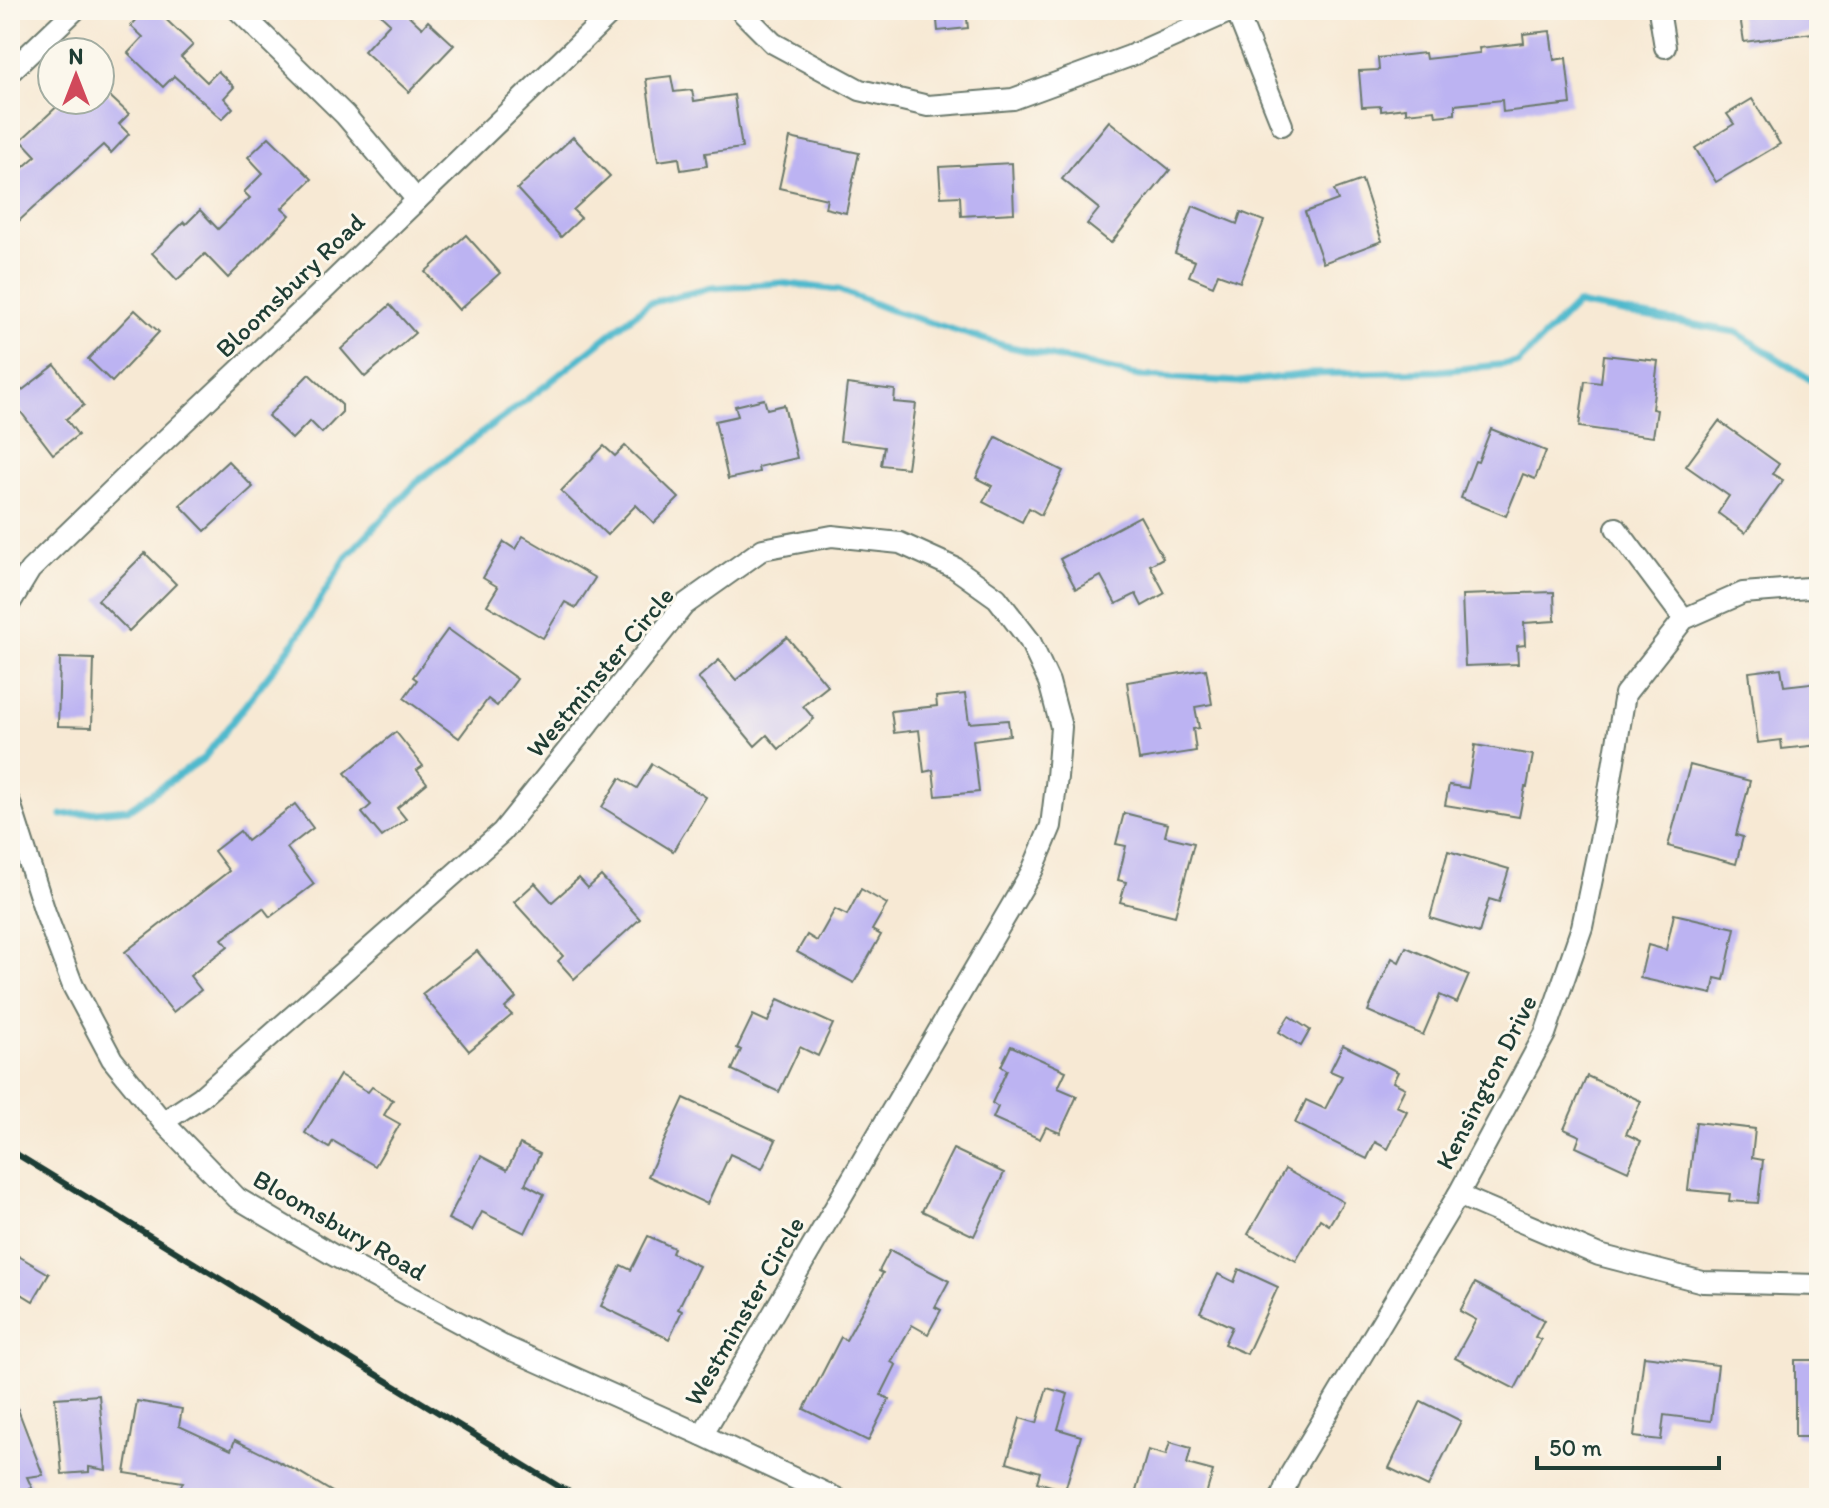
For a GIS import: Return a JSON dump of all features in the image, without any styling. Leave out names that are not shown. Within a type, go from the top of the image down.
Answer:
[{"type":"street","points":[[10,72],[75,10]]},
{"type":"street","points":[[238,10],[345,115],[417,200]]},
{"type":"street","name":"Bloomsbury Road","points":[[10,603],[30,570],[614,10]]},
{"type":"street","points":[[740,10],[773,43],[860,90],[928,106],[1013,99],[1130,56],[1235,10],[1282,125]]},
{"type":"street","points":[[1659,10],[1665,47]]},
{"type":"street","points":[[1616,528],[1684,619]]},
{"type":"street","name":"Westminster Circle","points":[[163,1122],[201,1097],[502,832],[684,605],[763,549],[832,536],[900,543],[955,568],[997,598],[1030,641],[1049,682],[1061,727],[1051,826],[1032,871],[702,1435]]},
{"type":"street","name":"Kensington Drive","points":[[1281,1498],[1290,1475],[1458,1195],[1545,1034],[1582,927],[1625,694],[1684,619],[1743,593],[1808,588],[1819,591]]},
{"type":"street","name":"Bloomsbury Road","points":[[10,803],[73,986],[112,1059],[163,1122],[237,1198],[333,1255],[503,1346],[836,1498]]},
{"type":"street","points":[[1458,1195],[1599,1255],[1703,1282],[1819,1285]]},
{"type":"building","points":[[145,10],[156,10],[193,45],[181,57],[207,82],[218,71],[234,87],[224,98],[233,108],[222,119],[174,76],[163,87],[128,53],[143,37],[131,26]]},
{"type":"building","points":[[376,10],[403,10],[422,28],[428,21],[454,45],[409,92],[364,51],[390,23]]},
{"type":"building","points":[[936,10],[966,10],[968,28],[938,31]]},
{"type":"building","points":[[1739,10],[1810,10],[1813,33],[1744,42]]},
{"type":"building","points":[[1550,31],[1554,60],[1566,58],[1571,104],[1503,112],[1502,100],[1455,105],[1455,114],[1436,116],[1435,110],[1406,113],[1406,108],[1381,111],[1381,106],[1362,107],[1359,71],[1379,70],[1378,58],[1425,53],[1426,59],[1480,53],[1479,48],[1524,43],[1523,34]]},
{"type":"building","points":[[671,76],[674,92],[692,90],[694,101],[734,95],[742,148],[705,153],[707,166],[681,170],[679,158],[658,161],[646,79]]},
{"type":"building","points":[[1752,99],[1780,144],[1716,182],[1695,148],[1734,124],[1727,114]]},
{"type":"building","points":[[116,102],[129,114],[119,124],[129,134],[111,153],[103,145],[10,229],[10,179],[36,156],[21,140],[47,116],[116,116]]},
{"type":"building","points":[[1109,121],[1170,170],[1111,243],[1087,224],[1099,209],[1062,179]]},
{"type":"building","points":[[269,137],[312,179],[282,208],[290,215],[228,278],[205,254],[177,280],[152,253],[200,210],[218,229],[250,198],[244,192],[263,173],[248,157]]},
{"type":"building","points":[[573,137],[610,176],[573,210],[581,218],[561,237],[517,189]]},
{"type":"building","points":[[790,138],[859,153],[846,213],[825,208],[827,199],[779,188]]},
{"type":"building","points":[[1012,163],[1014,213],[961,216],[960,196],[941,197],[939,167]]},
{"type":"building","points":[[1362,180],[1382,241],[1323,263],[1305,212],[1338,200],[1334,190]]},
{"type":"building","points":[[1193,206],[1237,224],[1241,212],[1264,221],[1240,282],[1218,274],[1213,286],[1189,276],[1195,261],[1175,253]]},
{"type":"building","points":[[466,235],[500,273],[459,310],[425,272]]},
{"type":"building","points":[[390,305],[415,333],[365,377],[341,349]]},
{"type":"building","points":[[135,310],[159,332],[112,382],[88,359]]},
{"type":"building","points":[[1604,355],[1658,361],[1652,409],[1657,410],[1653,437],[1579,427],[1585,381],[1601,383]]},
{"type":"building","points":[[55,365],[84,405],[66,419],[78,435],[53,454],[11,399]]},
{"type":"building","points":[[309,374],[342,405],[342,412],[322,433],[310,421],[292,439],[268,416]]},
{"type":"building","points":[[847,384],[895,390],[894,402],[916,404],[907,468],[881,465],[884,447],[840,441]]},
{"type":"building","points":[[764,399],[767,409],[784,405],[797,458],[758,467],[759,472],[728,479],[715,421],[738,416],[735,406]]},
{"type":"building","points":[[1719,421],[1779,464],[1772,474],[1783,480],[1745,533],[1718,513],[1729,496],[1686,466]]},
{"type":"building","points":[[1491,429],[1546,451],[1535,479],[1523,474],[1506,516],[1461,498]]},
{"type":"building","points":[[996,437],[1063,471],[1041,515],[1029,508],[1022,522],[983,502],[992,486],[976,478]]},
{"type":"building","points":[[604,446],[615,456],[625,446],[679,498],[654,523],[636,505],[607,535],[561,491]]},
{"type":"building","points":[[228,461],[253,487],[205,531],[180,505]]},
{"type":"building","points":[[1140,516],[1163,558],[1150,565],[1165,593],[1142,606],[1136,594],[1116,604],[1101,576],[1076,589],[1060,559]]},
{"type":"building","points":[[523,536],[595,578],[576,608],[565,602],[543,638],[487,605],[498,587],[483,578],[504,542],[515,549]]},
{"type":"building","points":[[145,553],[176,584],[129,631],[98,600]]},
{"type":"building","points":[[1554,592],[1555,621],[1524,623],[1525,645],[1517,646],[1518,664],[1465,666],[1462,595]]},
{"type":"building","points":[[448,629],[517,679],[497,706],[488,699],[459,738],[404,698],[417,680],[413,677]]},
{"type":"building","points":[[787,637],[828,686],[803,706],[814,719],[779,749],[767,735],[755,746],[698,678],[719,660],[736,680]]},
{"type":"building","points":[[60,658],[94,659],[92,727],[58,726]]},
{"type":"building","points":[[1781,668],[1784,686],[1819,682],[1819,745],[1782,749],[1781,740],[1758,743],[1749,672]]},
{"type":"building","points":[[1206,669],[1212,704],[1195,707],[1199,728],[1193,729],[1196,751],[1139,760],[1127,682]]},
{"type":"building","points":[[965,694],[969,723],[1008,720],[1010,735],[973,740],[979,792],[936,796],[933,770],[924,772],[919,730],[894,733],[891,711],[937,706],[936,697]]},
{"type":"building","points":[[396,732],[423,766],[417,770],[427,783],[397,808],[406,819],[382,837],[362,813],[371,805],[345,773]]},
{"type":"building","points":[[1475,745],[1533,755],[1519,817],[1445,805],[1449,785],[1468,788]]},
{"type":"building","points":[[652,764],[706,797],[673,851],[602,807],[620,778],[637,788]]},
{"type":"building","points":[[1690,765],[1750,781],[1736,835],[1743,837],[1736,864],[1668,846]]},
{"type":"building","points":[[295,804],[313,828],[287,848],[314,884],[270,917],[263,908],[222,939],[228,946],[190,976],[201,990],[173,1012],[125,952],[229,871],[214,851],[240,831],[247,841]]},
{"type":"building","points":[[1124,813],[1168,824],[1165,836],[1194,843],[1175,916],[1120,902],[1126,882],[1118,880],[1126,846],[1116,844]]},
{"type":"building","points":[[1448,851],[1509,869],[1499,902],[1489,899],[1479,933],[1430,918]]},
{"type":"building","points":[[601,876],[640,919],[574,979],[558,961],[563,956],[514,902],[535,883],[552,902],[579,878],[588,888]]},
{"type":"building","points":[[861,889],[887,904],[872,930],[881,935],[854,983],[797,952],[807,935],[817,941],[835,909],[847,915]]},
{"type":"building","points":[[1674,914],[1735,928],[1724,980],[1715,978],[1712,994],[1640,978],[1648,945],[1666,950]]},
{"type":"building","points":[[1406,947],[1469,975],[1457,1003],[1440,995],[1423,1035],[1368,1011],[1392,958],[1399,962]]},
{"type":"building","points":[[477,951],[516,998],[505,1008],[512,1015],[469,1051],[422,994]]},
{"type":"building","points":[[778,999],[833,1024],[818,1056],[800,1047],[779,1092],[732,1070],[741,1050],[737,1048],[753,1015],[768,1022]]},
{"type":"building","points":[[1289,1016],[1310,1030],[1301,1046],[1279,1032]]},
{"type":"building","points":[[1343,1045],[1398,1072],[1393,1082],[1405,1088],[1396,1106],[1407,1111],[1388,1149],[1375,1142],[1367,1159],[1295,1123],[1306,1100],[1325,1109],[1342,1076],[1330,1071]]},
{"type":"building","points":[[1011,1046],[1066,1071],[1058,1088],[1077,1096],[1060,1133],[1046,1127],[1040,1139],[993,1118],[998,1107],[992,1103],[1007,1070],[1001,1066]]},
{"type":"building","points":[[340,1075],[368,1092],[372,1087],[393,1100],[384,1115],[400,1124],[375,1166],[333,1141],[329,1148],[305,1133]]},
{"type":"building","points":[[1587,1076],[1641,1101],[1626,1134],[1641,1141],[1628,1171],[1576,1147],[1580,1136],[1564,1129]]},
{"type":"building","points":[[684,1098],[776,1140],[762,1169],[730,1154],[707,1204],[648,1176]]},
{"type":"building","points":[[1696,1122],[1755,1129],[1752,1158],[1763,1160],[1758,1203],[1729,1201],[1730,1194],[1688,1190]]},
{"type":"building","points":[[520,1144],[540,1154],[525,1184],[544,1194],[525,1233],[482,1212],[472,1231],[448,1219],[481,1156],[507,1170]]},
{"type":"building","points":[[953,1149],[1004,1173],[974,1236],[922,1211]]},
{"type":"building","points":[[1285,1169],[1343,1202],[1329,1225],[1320,1219],[1296,1261],[1248,1234]]},
{"type":"building","points":[[648,1236],[674,1248],[672,1253],[699,1266],[678,1309],[682,1311],[669,1339],[601,1306],[621,1265],[631,1270]]},
{"type":"building","points":[[890,1250],[949,1281],[935,1307],[941,1310],[928,1334],[912,1325],[891,1362],[896,1365],[881,1395],[889,1399],[868,1441],[804,1409],[841,1337],[846,1340],[883,1273],[879,1271]]},
{"type":"building","points":[[10,1251],[49,1274],[33,1301],[10,1287]]},
{"type":"building","points":[[1239,1269],[1278,1287],[1247,1354],[1224,1344],[1232,1327],[1200,1312],[1218,1274],[1234,1282]]},
{"type":"building","points":[[1475,1283],[1544,1320],[1535,1337],[1541,1340],[1515,1389],[1455,1358],[1476,1320],[1460,1311]]},
{"type":"building","points":[[1644,1356],[1718,1365],[1711,1421],[1664,1415],[1661,1440],[1634,1437]]},
{"type":"building","points":[[1795,1360],[1819,1360],[1819,1437],[1795,1437]]},
{"type":"building","points":[[1047,1388],[1068,1394],[1058,1429],[1081,1436],[1065,1490],[1037,1482],[1040,1472],[1007,1462],[1020,1418],[1037,1423]]},
{"type":"building","points":[[10,1395],[43,1475],[27,1477],[32,1488],[10,1496]]},
{"type":"building","points":[[99,1395],[106,1470],[89,1467],[89,1472],[62,1474],[55,1398]]},
{"type":"building","points":[[137,1401],[182,1409],[179,1426],[231,1450],[235,1440],[342,1498],[191,1498],[178,1492],[183,1482],[125,1473]]},
{"type":"building","points":[[1421,1401],[1461,1421],[1428,1487],[1389,1468]]},
{"type":"building","points":[[1170,1442],[1191,1448],[1187,1464],[1213,1471],[1205,1498],[1134,1498],[1148,1450],[1166,1455]]},
{"type":"waterway","points":[[62,815],[129,809],[204,758],[295,641],[347,556],[420,479],[545,386],[649,303],[712,288],[781,283],[839,290],[890,310],[1002,345],[1139,376],[1239,382],[1309,374],[1439,371],[1518,363],[1577,304],[1736,332],[1819,385]]},
{"type":"railway","points":[[10,1150],[563,1489],[585,1498]]}]
